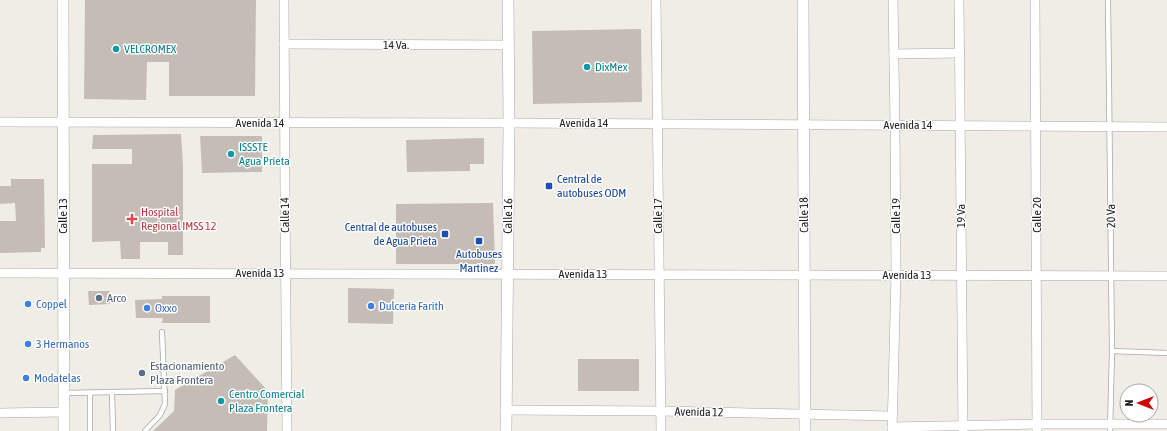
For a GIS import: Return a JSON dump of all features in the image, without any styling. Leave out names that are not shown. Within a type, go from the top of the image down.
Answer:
[{"type":"street","name":"Calle 13","points":[[63,0],[64,431]]},
{"type":"street","name":"Calle 14","points":[[284,0],[287,431]]},
{"type":"street","name":"Calle 16","points":[[506,431],[505,410],[509,123],[508,0]]},
{"type":"street","name":"Calle 17","points":[[656,0],[661,431]]},
{"type":"street","name":"Calle 18","points":[[803,0],[805,275],[804,431]]},
{"type":"street","name":"Calle 19","points":[[892,429],[896,275],[893,0]]},
{"type":"street","name":"19 Va","points":[[959,0],[963,428]]},
{"type":"street","name":"Calle 20","points":[[1035,0],[1037,126],[1037,427]]},
{"type":"street","name":"14 Va.","points":[[284,44],[508,45]]},
{"type":"street","points":[[894,54],[960,53]]},
{"type":"street","name":"Avenida 14","points":[[0,122],[509,123],[1167,128]]},
{"type":"street","name":"Avenida 13","points":[[0,273],[1167,276]]},
{"type":"street","name":"Avenida 12","points":[[505,410],[661,411],[892,416]]},
{"type":"street","points":[[0,413],[64,412]]},
{"type":"street","points":[[892,429],[1110,427],[1167,424]]},
{"type":"lane","name":"20 Va","points":[[1108,0],[1112,276],[1110,427]]},
{"type":"lane","points":[[145,431],[160,415],[165,404],[162,332]]},
{"type":"lane","points":[[1112,351],[1167,353]]},
{"type":"lane","points":[[112,392],[113,431]]},
{"type":"lane","points":[[64,393],[165,392]]},
{"type":"lane","points":[[90,393],[90,431]]},
{"type":"building","points":[[85,0],[256,0],[255,96],[169,96],[169,62],[147,62],[146,100],[84,99]]},
{"type":"building","name":"DixMex","points":[[641,29],[642,102],[533,104],[532,31]]},
{"type":"building","points":[[181,134],[183,165],[183,255],[168,255],[168,242],[140,242],[140,259],[121,259],[120,241],[92,242],[92,164],[132,164],[132,149],[92,149],[93,135]]},
{"type":"building","name":"ISSSTE Agua Prieta","points":[[200,136],[262,136],[262,172],[202,173]]},
{"type":"building","points":[[484,138],[484,164],[470,164],[470,171],[407,172],[406,140]]},
{"type":"building","points":[[11,179],[44,179],[45,248],[41,248],[41,252],[0,253],[0,221],[16,221],[15,203],[0,204],[0,186],[11,186]]},
{"type":"building","name":"Central de autobuses de Agua Prieta","points":[[493,203],[495,264],[396,264],[396,204]]},
{"type":"building","name":"Dulcería Farith","points":[[348,288],[394,289],[393,324],[348,323]]},
{"type":"building","points":[[88,291],[110,291],[110,304],[89,305]]},
{"type":"building","points":[[162,296],[210,296],[210,323],[162,323],[163,318],[136,318],[135,300],[162,299]]},
{"type":"building","name":"Centro Comercial Plaza Frontera","points":[[235,355],[268,391],[267,431],[153,431],[174,411],[175,390]]},
{"type":"building","points":[[578,359],[639,359],[639,391],[578,391]]},
{"type":"place","name":"VELCROMEX","points":[[116,49]]},
{"type":"place","name":"DixMex","points":[[587,67]]},
{"type":"place","name":"ISSSTE Agua Prieta","points":[[231,154]]},
{"type":"place","name":"Central de autobuses ODM","points":[[549,186]]},
{"type":"place","name":"Hospital Regional IMSS 12","points":[[132,219]]},
{"type":"place","name":"Central de autobuses de Agua Prieta","points":[[445,234]]},
{"type":"place","name":"Autobuses Martinez","points":[[479,241]]},
{"type":"place","name":"Arco","points":[[99,298]]},
{"type":"place","name":"Coppel","points":[[28,304]]},
{"type":"place","name":"Dulcería Farith","points":[[371,306]]},
{"type":"place","name":"Oxxo","points":[[147,308]]},
{"type":"place","name":"3 Hermanos","points":[[28,344]]},
{"type":"place","name":"Estacionamiento Plaza Frontera","points":[[142,373]]},
{"type":"place","name":"Modatelas","points":[[26,378]]},
{"type":"place","name":"Centro Comercial Plaza Frontera","points":[[221,401]]}]
